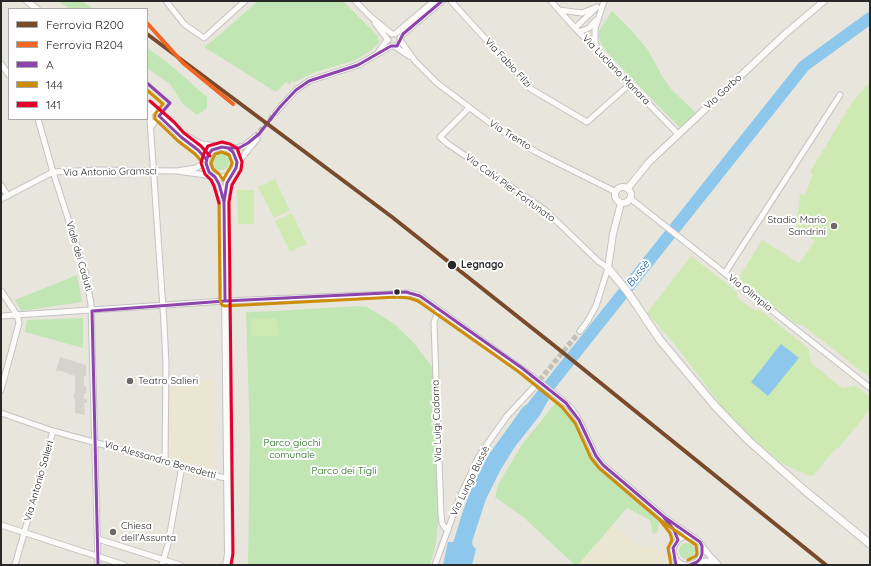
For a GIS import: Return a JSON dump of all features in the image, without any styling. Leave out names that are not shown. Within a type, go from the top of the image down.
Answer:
[{"type":"main road","points":[[608,268],[619,280],[660,340],[698,386],[744,436],[803,489],[870,544]]},
{"type":"street","points":[[27,1],[35,8]]},
{"type":"street","points":[[166,1],[184,24],[204,38],[242,2]]},
{"type":"street","points":[[355,1],[371,17],[393,46]]},
{"type":"street","points":[[377,53],[388,40],[389,36],[397,37],[434,1]]},
{"type":"street","points":[[421,15],[442,1]]},
{"type":"street","name":"Via Fabio Filzi","points":[[451,1],[531,89],[587,122],[630,84]]},
{"type":"street","points":[[577,30],[603,1]]},
{"type":"street","points":[[599,53],[595,41],[595,29],[603,1]]},
{"type":"street","name":"Via Garbo","points":[[628,188],[649,162],[678,134],[785,34],[824,1]]},
{"type":"street","name":"Via Luciano Manara","points":[[552,2],[577,30],[678,134]]},
{"type":"street","points":[[559,10],[582,13],[597,7]]},
{"type":"street","name":"Via Trento","points":[[371,17],[397,37],[415,61]]},
{"type":"street","points":[[577,30],[589,28],[598,18]]},
{"type":"street","points":[[276,112],[296,90],[309,81],[358,65],[377,53],[398,44],[397,37]]},
{"type":"street","name":"Via Trento","points":[[393,46],[415,61],[437,82],[469,108],[516,141],[616,192]]},
{"type":"street","points":[[1,64],[8,74]]},
{"type":"street","points":[[724,272],[840,95]]},
{"type":"street","points":[[148,106],[198,150],[206,160]]},
{"type":"street","points":[[148,106],[149,122],[151,127],[152,171],[163,306],[166,364],[165,461]]},
{"type":"street","name":"Via Calvi Pier Fortunato","points":[[469,108],[440,137],[545,210],[598,261],[608,268]]},
{"type":"street","points":[[151,127],[159,116]]},
{"type":"street","name":"Viale dei Caduti","points":[[38,120],[53,172],[85,271],[92,310],[98,565]]},
{"type":"street","points":[[171,126],[200,144],[218,147],[236,148],[244,146],[256,138],[231,175],[227,183],[224,202],[226,478],[228,554],[230,565]]},
{"type":"street","points":[[218,147],[209,153],[206,160],[207,169],[219,184],[224,202]]},
{"type":"street","points":[[228,148],[236,155],[236,168]]},
{"type":"street","name":"Via Antonio Gramsci","points":[[177,171],[196,168],[206,160]]},
{"type":"street","name":"Via Antonio Gramsci","points":[[1,199],[53,172],[99,170],[177,171],[214,176]]},
{"type":"street","points":[[214,176],[222,178],[231,175]]},
{"type":"street","points":[[1,185],[8,196]]},
{"type":"street","points":[[622,187],[628,188],[631,192],[630,199],[625,203],[621,203],[616,198],[616,192],[622,187]]},
{"type":"street","name":"Via Olimpia","points":[[630,199],[870,388]]},
{"type":"street","points":[[580,331],[596,306],[608,268],[613,234],[621,203]]},
{"type":"street","points":[[1,291],[16,315],[19,323],[1,390]]},
{"type":"street","points":[[1,316],[225,302],[410,293],[420,296],[533,377],[562,400],[575,414],[596,456],[603,465],[662,516],[692,537],[696,538],[706,552],[720,564]]},
{"type":"street","name":"Via Luigi Cadorna","points":[[438,310],[434,323],[441,514],[442,523],[448,530]]},
{"type":"street","name":"Via Lungo Bussè","points":[[435,565],[459,499],[482,453],[507,416],[535,386]]},
{"type":"street","name":"Via Alessandro Benedetti","points":[[1,413],[53,431],[226,478]]},
{"type":"street","name":"Via Antonio Salieri","points":[[15,565],[53,431]]},
{"type":"street","points":[[163,562],[168,544],[182,466]]},
{"type":"street","points":[[662,516],[674,530],[678,540]]},
{"type":"street","points":[[1,524],[124,565]]},
{"type":"street","points":[[686,565],[676,562],[673,548],[682,537],[692,537]]},
{"type":"street","points":[[98,539],[163,562],[180,565]]},
{"type":"street","points":[[697,562],[702,554],[702,546]]},
{"type":"street","points":[[226,565],[228,554]]},
{"type":"street","points":[[689,565],[707,561],[720,564]]},
{"type":"shaded area","points":[[60,357],[86,365],[86,376],[84,376],[86,393],[84,394],[84,399],[87,399],[87,403],[84,403],[85,415],[75,413],[75,376],[61,371],[56,371]]},
{"type":"shaded area","points":[[168,380],[215,380],[214,470],[169,458]]},
{"type":"shaded area","points":[[613,524],[639,545],[655,548],[665,554],[671,565],[579,564]]},
{"type":"green space","points":[[58,1],[82,1],[92,8],[68,8]]},
{"type":"green space","points":[[258,1],[343,1],[378,36],[379,43],[369,52],[353,61],[315,72],[295,82],[292,81],[290,84],[286,82],[276,92],[204,47]]},
{"type":"green space","points":[[612,11],[648,50],[671,89],[696,113],[680,128],[611,57],[601,44],[599,31]]},
{"type":"green space","points":[[148,49],[168,63],[207,97],[207,108],[197,115],[183,104],[170,84],[148,69]]},
{"type":"green space","name":"Stadio Mario Sandrini","points":[[870,82],[870,378],[804,326],[796,324],[738,279],[762,240],[799,263],[815,241],[799,231],[797,220],[800,194],[805,195],[813,174],[810,172],[853,101]]},
{"type":"green space","points":[[218,154],[224,154],[229,159],[227,168],[224,170],[218,170],[213,165],[213,159]]},
{"type":"green space","points":[[275,179],[290,210],[274,218],[258,187]]},
{"type":"green space","points":[[237,190],[254,190],[254,224],[238,224]]},
{"type":"green space","points":[[292,213],[307,244],[290,252],[275,221]]},
{"type":"green space","points":[[691,256],[737,292],[737,297],[740,300],[755,311],[760,310],[808,348],[811,363],[842,388],[856,386],[870,397],[870,409],[838,449],[836,448],[813,476],[807,475],[781,463],[737,424],[724,410],[677,347],[647,313]]},
{"type":"green space","points":[[77,275],[82,302],[21,311],[15,300]]},
{"type":"green space","name":"Parco dei Tigli","points":[[355,306],[367,307],[393,323],[414,343],[433,368],[440,521],[438,522],[436,543],[430,565],[248,565],[250,439],[246,312]]},
{"type":"green space","points":[[83,318],[83,348],[25,332],[27,320]]},
{"type":"green space","points":[[277,318],[278,336],[251,336],[251,319]]},
{"type":"green space","points":[[556,402],[575,424],[586,450],[594,463],[659,519],[658,531],[653,534],[650,520],[627,508],[578,565],[575,565],[522,516],[495,497],[498,485],[521,446]]},
{"type":"green space","points":[[684,543],[690,543],[695,548],[693,557],[690,559],[684,559],[679,554],[679,548]]},
{"type":"water","points":[[781,344],[799,358],[768,396],[751,382]]},
{"type":"water","points":[[539,390],[549,399],[540,415],[514,448],[500,471],[486,499],[472,542],[476,549],[472,565],[443,565],[448,542],[453,542],[454,540],[472,487],[487,457],[523,407],[530,402]]},
{"type":"waterway","name":"Bussè","points":[[534,405],[804,66],[870,18]]},
{"type":"tunnel","points":[[255,137],[276,112]]},
{"type":"tunnel","points":[[535,386],[580,331]]},
{"type":"rail line","name":"R204","points":[[148,24],[183,63],[233,104]]},
{"type":"rail line","name":"R200","points":[[148,35],[392,217],[826,565]]},
{"type":"transit line","name":"A","points":[[228,148],[239,148],[259,134],[280,107],[296,90],[309,81],[358,65],[391,46],[397,46],[403,34],[442,1]]},
{"type":"transit line","name":"A","points":[[148,84],[170,103],[159,116],[181,137],[198,150],[206,159]]},
{"type":"transit line","name":"144","points":[[148,91],[163,104],[155,114],[155,119],[202,162]]},
{"type":"transit line","name":"141","points":[[150,101],[184,133],[201,146],[210,156]]},
{"type":"transit line","name":"141","points":[[219,203],[214,186],[205,174],[201,163],[208,146],[222,142],[237,148],[242,162],[241,170],[232,185],[229,202],[233,554],[231,565]]},
{"type":"transit line","name":"A","points":[[222,147],[228,148],[233,152],[237,162],[236,168],[227,183],[224,202],[219,184],[215,177],[209,172],[206,163],[208,155],[212,150],[222,147]]},
{"type":"transit line","name":"144","points":[[222,152],[229,155],[232,163],[223,180],[213,169],[211,163],[215,154],[222,152]]},
{"type":"transit line","name":"A","points":[[224,202],[225,301]]},
{"type":"transit line","name":"144","points":[[219,203],[220,301],[222,305],[397,297],[409,298],[418,301],[519,372],[562,407],[575,423],[591,458],[599,468],[660,520],[696,545],[696,556],[688,560]]},
{"type":"transit line","name":"A","points":[[98,565],[92,311],[225,301],[406,292],[420,296],[522,368],[566,403],[579,420],[596,456],[603,465],[663,516],[700,542],[702,546],[702,554],[700,559],[690,565]]},
{"type":"transit line","name":"A","points":[[663,516],[674,530],[678,540],[673,548],[676,565]]},
{"type":"transit line","name":"144","points":[[659,519],[670,533],[672,540],[668,548],[671,565]]},
{"type":"place","name":"Stadio Mario Sandrini","points":[[834,226]]},
{"type":"place","name":"Legnago","points":[[452,265]]},
{"type":"place","name":"Teatro Salieri","points":[[130,381]]},
{"type":"place","name":"Chiesa dell'Assunta","points":[[113,532]]},
{"type":"park label","name":"Parco giochi comunale","points":[[292,448]]}]
